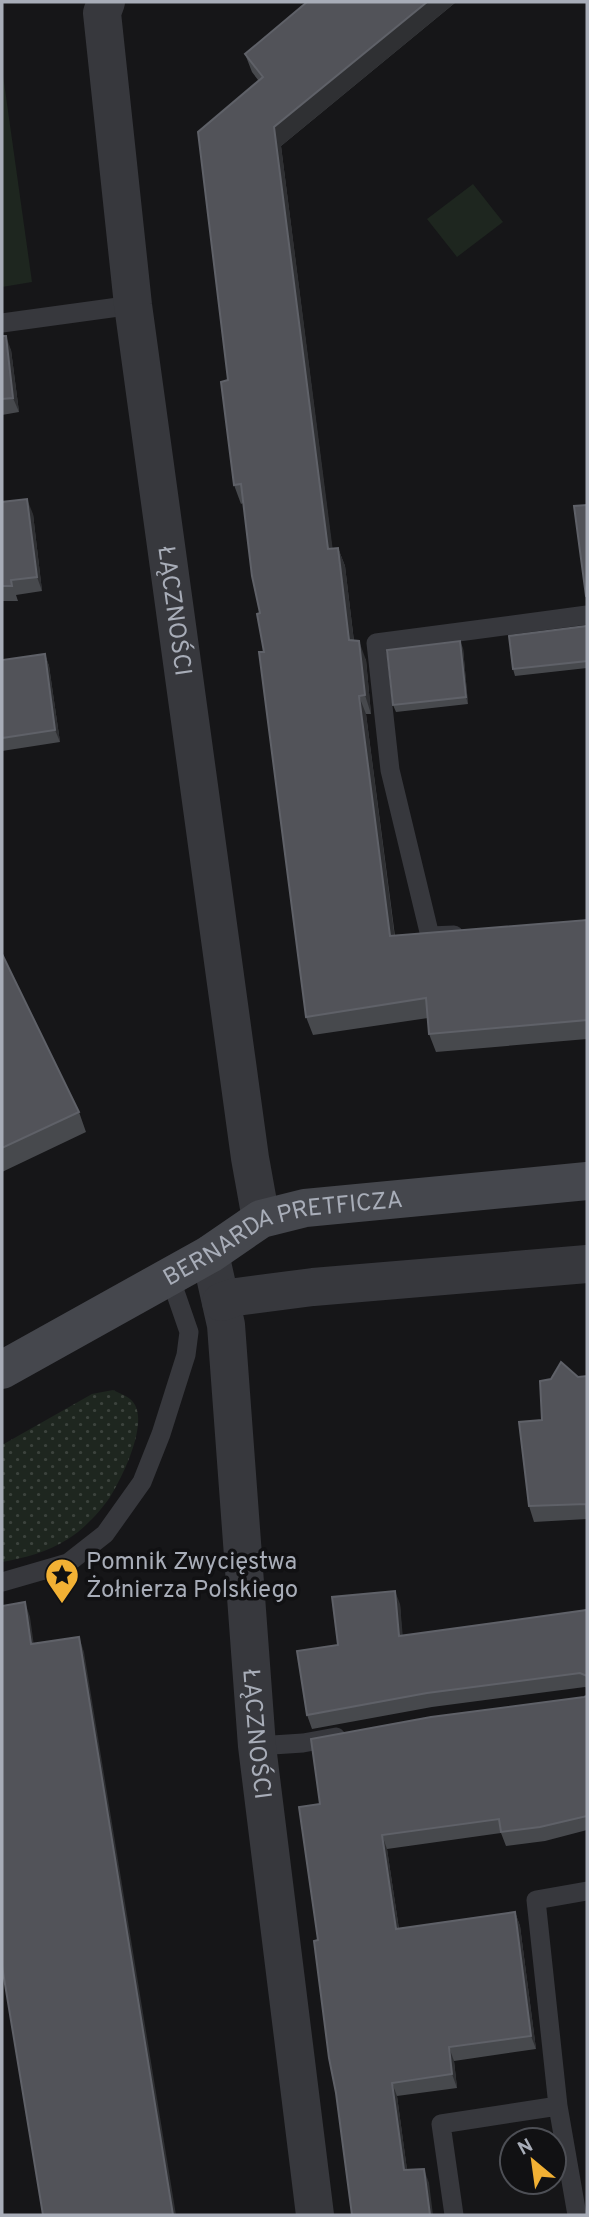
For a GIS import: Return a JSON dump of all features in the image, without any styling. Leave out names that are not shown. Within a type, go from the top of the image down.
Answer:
[{"type":"street","name":"ŁĄCZNOŚCI","points":[[106,2],[102,13],[134,304],[248,1144],[261,1219]]},
{"type":"street","name":"BERNARDA PRETFICZA","points":[[2,1370],[210,1254],[261,1219],[305,1208],[587,1181]]},
{"type":"street","name":"ŁĄCZNOŚCI","points":[[210,1254],[226,1325],[257,1746],[315,2215]]},
{"type":"street","points":[[221,1301],[313,1287],[587,1264]]},
{"type":"lane","points":[[2,323],[134,304]]},
{"type":"lane","points":[[472,933],[430,936],[390,770],[376,643],[587,615]]},
{"type":"lane","points":[[2,1583],[68,1563],[105,1534],[142,1482],[161,1434],[186,1355],[189,1332],[170,1277]]},
{"type":"lane","points":[[257,1746],[303,1743],[355,1733]]},
{"type":"lane","points":[[577,2215],[558,2106],[537,1900],[587,1891]]},
{"type":"lane","points":[[454,2215],[441,2124],[558,2106]]},
{"type":"shaded area","points":[[2,68],[32,282],[2,287]]},
{"type":"shaded area","points":[[473,184],[503,222],[457,257],[427,219]]},
{"type":"shaded area","points":[[113,1390],[133,1402],[138,1414],[138,1426],[132,1452],[110,1497],[91,1520],[68,1539],[36,1554],[2,1562],[2,1445],[92,1394]]},
{"type":"building","points":[[307,2],[427,2],[274,127],[328,549],[338,548],[349,640],[359,641],[365,695],[359,696],[390,936],[587,920],[587,1020],[429,1034],[426,998],[306,1017],[259,652],[264,652],[257,614],[260,613],[252,576],[241,484],[234,485],[221,382],[228,380],[198,132],[263,77],[245,54]]},
{"type":"building","points":[[2,336],[6,336],[13,398],[2,399]]},
{"type":"building","points":[[27,499],[37,577],[11,580],[12,586],[2,586],[2,502]]},
{"type":"building","points":[[587,505],[587,597],[574,506]]},
{"type":"building","points":[[587,626],[587,661],[513,669],[509,636]]},
{"type":"building","points":[[460,641],[466,697],[393,705],[387,650]]},
{"type":"building","points":[[45,654],[55,730],[2,738],[2,660]]},
{"type":"building","points":[[2,954],[79,1112],[2,1148]]},
{"type":"building","points":[[561,1362],[578,1377],[587,1376],[587,1514],[586,1504],[529,1506],[519,1422],[542,1420],[540,1381],[551,1379]]},
{"type":"building","points":[[395,1591],[399,1636],[587,1610],[587,1676],[580,1673],[427,1693],[307,1715],[297,1651],[338,1645],[332,1597]]},
{"type":"building","points":[[25,1602],[31,1644],[79,1637],[173,2215],[43,2215],[2,1966],[2,1606]]},
{"type":"building","points":[[587,1696],[587,1816],[540,1827],[501,1832],[499,1819],[382,1835],[396,1929],[515,1912],[531,2036],[449,2047],[452,2074],[392,2083],[404,2170],[424,2169],[430,2215],[352,2215],[329,2058],[314,1941],[318,1940],[299,1807],[320,1804],[311,1739],[431,1717]]},
{"type":"place","name":"Pomnik Zwycięstwa Żołnierza Polskiego","points":[[62,1605]]}]
